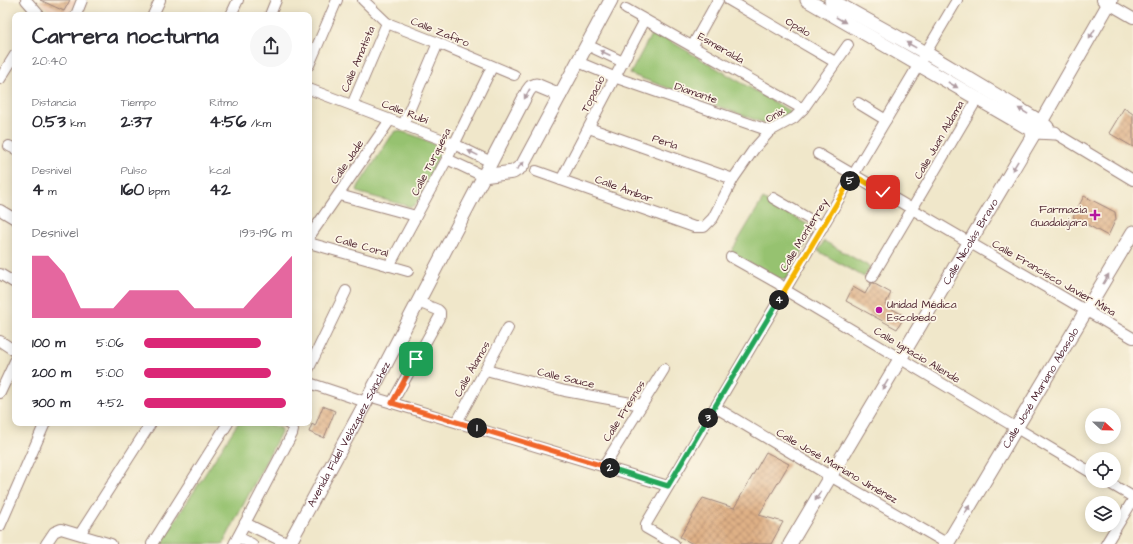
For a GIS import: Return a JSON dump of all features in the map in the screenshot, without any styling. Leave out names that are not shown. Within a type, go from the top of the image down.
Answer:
[{"type":"street","points":[[26,0],[36,12]]},
{"type":"street","points":[[77,12],[82,0]]},
{"type":"street","points":[[154,12],[160,0]]},
{"type":"street","points":[[232,12],[238,0]]},
{"type":"street","points":[[271,12],[276,0]]},
{"type":"street","points":[[312,58],[337,0]]},
{"type":"street","name":"Calle Zafiro","points":[[363,0],[387,23],[514,75]]},
{"type":"street","points":[[447,159],[483,176],[513,172],[520,168],[611,0]]},
{"type":"street","points":[[693,45],[718,0]]},
{"type":"street","name":"Opalo","points":[[729,0],[835,62]]},
{"type":"street","points":[[807,0],[977,99],[1038,127],[1055,133],[1133,180]]},
{"type":"street","points":[[831,0],[926,53],[1038,127]]},
{"type":"street","name":"Calle Monterrey","points":[[674,544],[646,528],[646,524],[957,0]]},
{"type":"street","points":[[1107,1],[1133,18]]},
{"type":"street","name":"Calle Nicolás Bravo","points":[[790,544],[1038,127],[1107,1]]},
{"type":"street","name":"Esmeralda","points":[[626,9],[693,45],[803,109]]},
{"type":"street","name":"Topacio","points":[[561,180],[646,20]]},
{"type":"street","name":"Calle Amatista","points":[[352,105],[387,23]]},
{"type":"street","points":[[403,124],[438,43]]},
{"type":"street","points":[[587,45],[623,62]]},
{"type":"street","name":"Onix","points":[[704,227],[713,218],[733,179],[754,149],[770,131],[794,118],[803,109],[848,45]]},
{"type":"street","points":[[0,79],[12,60]]},
{"type":"street","name":"Diamante","points":[[578,62],[614,78],[770,131]]},
{"type":"street","name":"Calle Turquesa","points":[[389,266],[447,159],[492,67]]},
{"type":"street","name":"Avenida Fidel Velázquez Sánchez","points":[[288,544],[368,399],[483,176],[531,87],[536,85],[560,95]]},
{"type":"street","name":"Calle Rubí","points":[[312,90],[454,144],[491,162]]},
{"type":"street","name":"Calle Juan Aldama","points":[[872,277],[977,99]]},
{"type":"street","points":[[858,103],[886,120]]},
{"type":"street","name":"Calle Jade","points":[[312,233],[390,120]]},
{"type":"street","name":"Perla","points":[[589,128],[733,179]]},
{"type":"street","name":"Calle Francisco Javier Mina","points":[[818,154],[1133,338]]},
{"type":"street","name":"Calle Ámbar","points":[[536,171],[694,227],[704,227]]},
{"type":"street","points":[[339,195],[416,216]]},
{"type":"street","points":[[773,198],[823,226]]},
{"type":"street","points":[[0,210],[12,217]]},
{"type":"street","name":"Calle José Mariano Abasolo","points":[[948,544],[1133,232]]},
{"type":"street","name":"Calle Coral","points":[[312,244],[408,271]]},
{"type":"street","name":"Calle Ignacio Allende","points":[[731,257],[779,284],[785,290],[1085,469]]},
{"type":"street","points":[[0,274],[12,281]]},
{"type":"street","points":[[312,362],[346,291]]},
{"type":"street","points":[[392,403],[440,316],[440,312],[438,310],[418,302]]},
{"type":"street","name":"Calle Álamos","points":[[457,422],[508,328]]},
{"type":"street","points":[[0,341],[12,349]]},
{"type":"street","points":[[0,393],[12,367]]},
{"type":"street","name":"Calle Fresnos","points":[[604,466],[664,369]]},
{"type":"street","name":"Calle Sauce","points":[[486,370],[565,391],[642,405]]},
{"type":"street","points":[[312,384],[368,399],[392,403],[668,486]]},
{"type":"street","name":"Calle José Mariano Jiménez","points":[[715,407],[948,544]]},
{"type":"street","points":[[0,526],[44,426]]},
{"type":"street","points":[[80,534],[148,426]]},
{"type":"street","points":[[152,544],[226,426]]},
{"type":"street","points":[[252,544],[236,540],[292,434],[290,426]]},
{"type":"street","points":[[1106,544],[1133,498],[1117,488]]},
{"type":"street","points":[[245,524],[288,544]]},
{"type":"street","points":[[46,544],[56,530],[64,529],[111,544]]},
{"type":"shaded area","points":[[39,0],[76,0],[70,12],[50,12]]},
{"type":"green space","points":[[653,31],[793,113],[772,126],[630,74]]},
{"type":"green space","points":[[396,131],[420,138],[434,144],[441,150],[419,200],[411,207],[360,193],[357,190]]},
{"type":"green space","points":[[763,199],[810,226],[812,233],[787,279],[779,280],[731,252]]},
{"type":"green space","points":[[824,241],[870,267],[864,277],[818,251]]},
{"type":"green space","points":[[236,426],[274,426],[280,428],[281,432],[223,544],[160,544]]},
{"type":"building","points":[[40,0],[70,0],[64,11]]},
{"type":"building","points":[[1124,108],[1133,114],[1133,147],[1109,133]]},
{"type":"building","name":"Farmacia Guadalajara","points":[[1084,196],[1115,212],[1116,219],[1108,236],[1073,217]]},
{"type":"building","name":"Unidad Médica Escobedo","points":[[871,283],[891,293],[885,305],[905,316],[897,329],[846,301],[853,287],[865,294]]},
{"type":"building","points":[[323,406],[335,411],[324,438],[309,432],[312,424],[315,426]]},
{"type":"building","points":[[766,452],[789,464],[759,515],[783,522],[771,544],[693,544],[680,537],[703,498],[734,508]]},
{"type":"place","name":"Farmacia Guadalajara","points":[[1095,215]]},
{"type":"place","name":"Unidad Médica Escobedo","points":[[879,310]]},
{"type":"route","points":[[416,359],[392,403],[668,486],[853,175],[883,192]]}]
